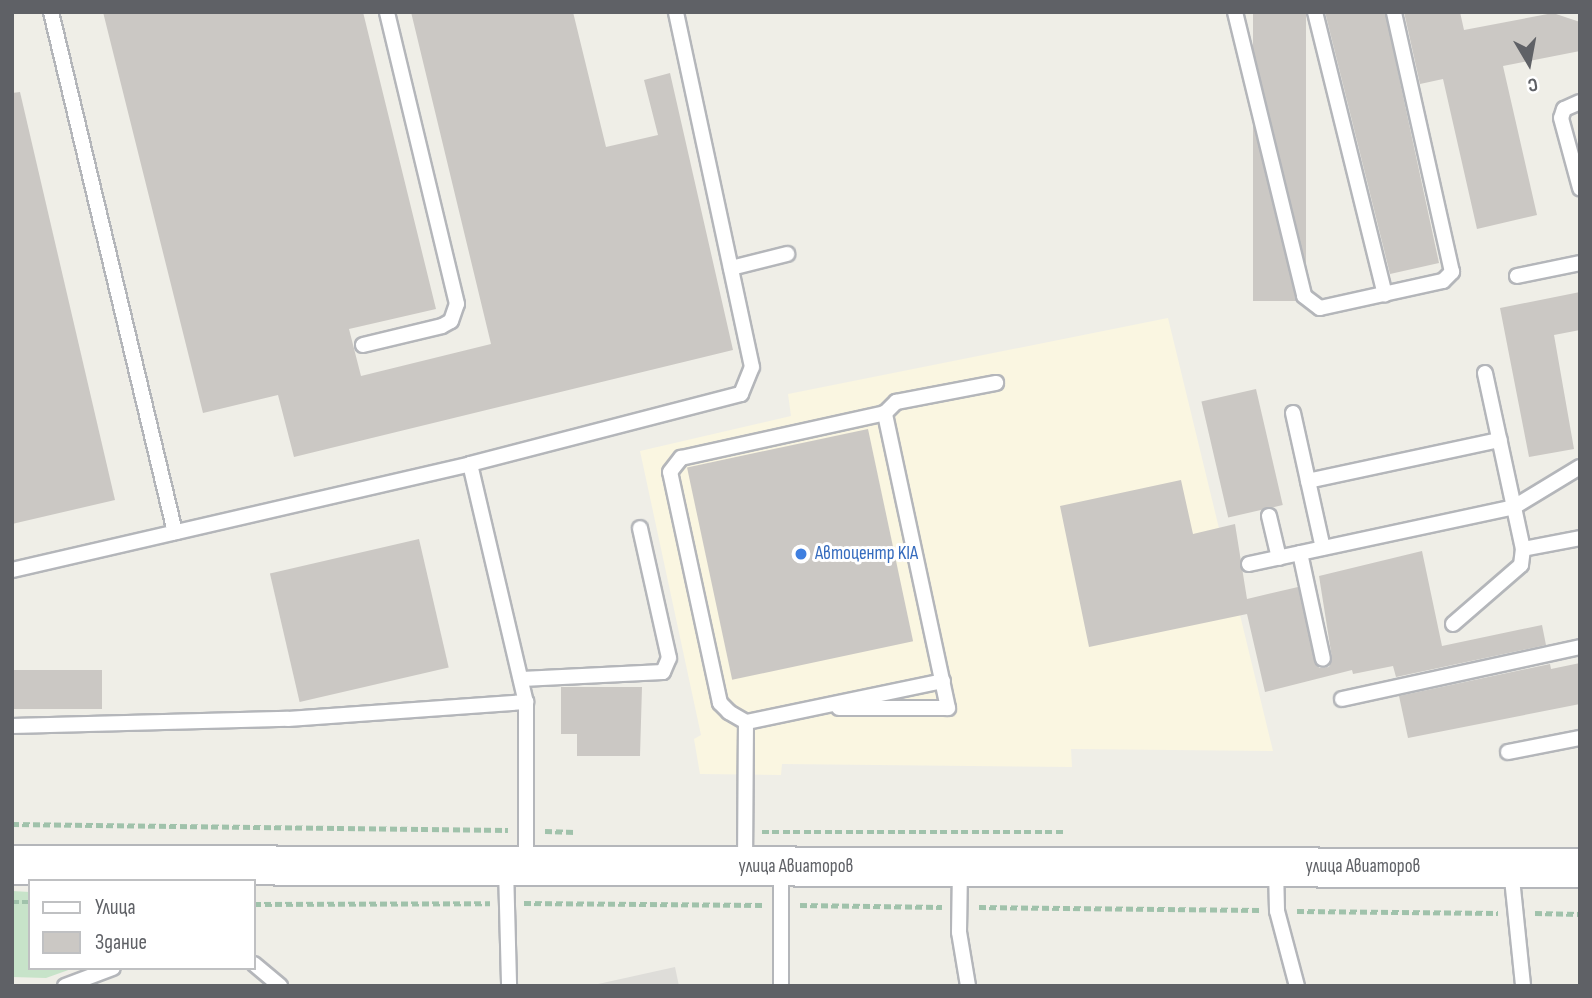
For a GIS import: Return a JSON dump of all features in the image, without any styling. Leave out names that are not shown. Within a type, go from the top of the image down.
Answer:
[{"type":"main road","name":"улица Авиаторов","points":[[12,865],[169,873],[519,854],[757,856],[960,867],[1580,868]]},
{"type":"lane","points":[[51,12],[175,533]]},
{"type":"lane","points":[[363,345],[442,326],[451,321],[457,304],[387,12]]},
{"type":"lane","points":[[12,570],[470,464],[741,394],[752,367],[676,12]]},
{"type":"lane","points":[[1235,12],[1304,296],[1320,308],[1443,281],[1453,260],[1394,12]]},
{"type":"lane","points":[[1315,12],[1385,294]]},
{"type":"lane","points":[[1580,102],[1564,109],[1561,118],[1580,188]]},
{"type":"lane","points":[[731,268],[787,254]]},
{"type":"lane","points":[[1517,276],[1580,263]]},
{"type":"lane","points":[[1453,624],[1511,579],[1521,565],[1523,549],[1485,373]]},
{"type":"lane","points":[[943,681],[746,722],[720,703],[670,482],[673,464],[885,413],[896,402],[996,383]]},
{"type":"lane","points":[[807,708],[948,708],[885,413]]},
{"type":"lane","points":[[1293,413],[1323,548]]},
{"type":"lane","points":[[1308,481],[1500,440]]},
{"type":"lane","points":[[470,464],[526,702],[519,854],[506,903],[509,986]]},
{"type":"lane","points":[[1250,564],[1514,506],[1580,467]]},
{"type":"lane","points":[[1269,516],[1279,558]]},
{"type":"lane","points":[[522,679],[663,672],[669,658],[640,528]]},
{"type":"lane","points":[[1523,549],[1580,538]]},
{"type":"lane","points":[[1300,553],[1323,660]]},
{"type":"lane","points":[[1342,699],[1580,647]]},
{"type":"lane","points":[[12,726],[288,719],[526,702]]},
{"type":"lane","points":[[746,722],[757,856],[781,905],[781,986]]},
{"type":"lane","points":[[1508,752],[1580,738]]},
{"type":"lane","points":[[960,867],[960,907],[968,986]]},
{"type":"lane","points":[[1276,867],[1277,911],[1297,986]]},
{"type":"lane","points":[[1511,868],[1512,913],[1523,986]]},
{"type":"lane","points":[[256,966],[281,986]]},
{"type":"lane","points":[[65,986],[108,970]]},
{"type":"path","points":[[12,824],[519,854],[582,832]]},
{"type":"path","points":[[757,856],[1074,833]]},
{"type":"path","points":[[256,904],[781,905],[1580,914]]},
{"type":"shaded area","points":[[1168,318],[1273,751],[1071,749],[1072,767],[782,764],[781,775],[700,774],[694,739],[701,735],[640,451],[791,416],[788,394]]},
{"type":"shaded area","points":[[675,967],[679,986],[589,986]]},
{"type":"green space","points":[[12,891],[28,892],[28,970],[68,970],[46,978],[12,977]]},
{"type":"building","points":[[103,12],[363,12],[436,309],[349,329],[361,376],[491,344],[411,12],[573,12],[606,147],[658,135],[644,80],[670,73],[733,350],[294,457],[278,395],[203,413]]},
{"type":"building","points":[[1253,12],[1306,12],[1306,301],[1253,301]]},
{"type":"building","points":[[1325,12],[1385,12],[1439,263],[1390,274]]},
{"type":"building","points":[[1404,12],[1460,12],[1464,30],[1553,13],[1580,22],[1580,51],[1503,66],[1537,215],[1477,229],[1443,79],[1420,84]]},
{"type":"building","points":[[20,92],[115,500],[12,524],[12,93]]},
{"type":"building","points":[[1580,292],[1580,330],[1554,335],[1574,449],[1529,457],[1500,308]]},
{"type":"building","points":[[1256,389],[1283,505],[1228,518],[1201,402]]},
{"type":"building","points":[[868,429],[913,641],[732,680],[687,467]]},
{"type":"building","points":[[1181,480],[1193,534],[1235,524],[1247,599],[1298,587],[1319,668],[1329,667],[1332,658],[1319,576],[1422,551],[1442,646],[1542,625],[1546,645],[1396,677],[1393,666],[1353,674],[1352,670],[1265,692],[1247,614],[1089,647],[1060,506]]},
{"type":"building","points":[[419,539],[449,668],[300,702],[270,573]]},
{"type":"building","points":[[1580,663],[1580,704],[1408,738],[1399,696],[1550,664],[1551,669]]},
{"type":"building","points":[[12,670],[102,670],[102,709],[12,709]]},
{"type":"building","points":[[561,687],[642,687],[640,756],[577,756],[577,734],[561,734]]},
{"type":"place","name":"Автоцентр KIA","points":[[801,554]]}]
